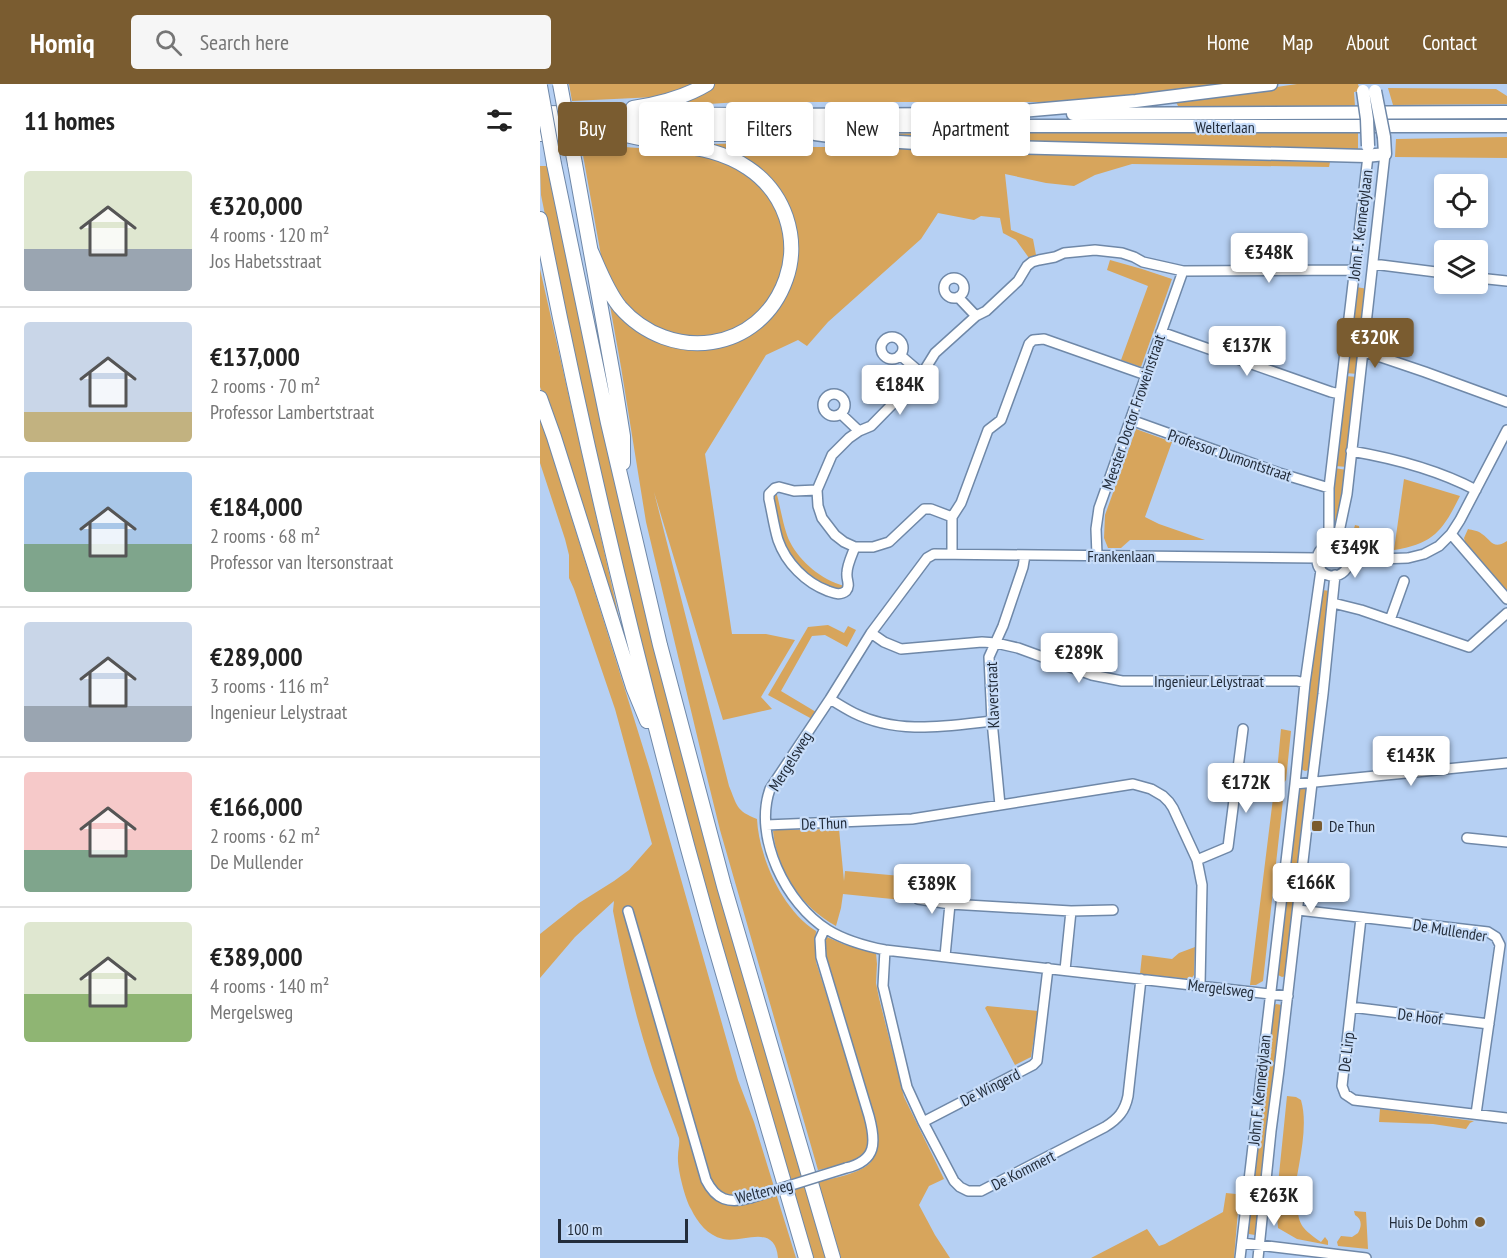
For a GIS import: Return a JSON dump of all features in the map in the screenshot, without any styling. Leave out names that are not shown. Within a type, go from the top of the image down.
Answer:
[{"type":"highway","points":[[560,84],[623,436],[624,492]]},
{"type":"highway","points":[[627,108],[668,101],[689,94],[707,84]]},
{"type":"highway","points":[[540,86],[554,164],[624,492],[660,645],[753,987],[833,1258]]},
{"type":"highway","points":[[540,113],[558,113]]},
{"type":"highway","points":[[627,113],[726,115]]},
{"type":"highway","points":[[540,134],[558,134]]},
{"type":"highway","points":[[627,134],[726,134]]},
{"type":"highway","points":[[591,251],[614,299],[633,320],[663,338],[692,344],[710,343],[728,338],[756,323],[774,303],[788,272],[791,245],[787,220],[776,196],[755,173],[740,163],[708,150],[627,135]]},
{"type":"highway","points":[[540,219],[600,499],[666,765],[711,933],[806,1258]]},
{"type":"highway","points":[[540,398],[633,687],[666,765]]},
{"type":"main road","points":[[1030,110],[1136,101],[1271,84]]},
{"type":"main road","name":"John F. Kennedylaan","points":[[1370,87],[1382,125],[1384,150]]},
{"type":"main road","name":"John F. Kennedylaan","points":[[1368,151],[1367,119],[1370,87]]},
{"type":"main road","name":"Welterlaan","points":[[1030,114],[1507,112]]},
{"type":"main road","points":[[813,115],[911,114]]},
{"type":"main road","points":[[540,126],[911,126]]},
{"type":"main road","name":"Welterlaan","points":[[1030,126],[1507,126]]},
{"type":"main road","points":[[815,134],[911,130]]},
{"type":"main road","points":[[815,134],[852,139],[964,146],[1384,150]]},
{"type":"street","name":"John F. Kennedylaan","points":[[1339,545],[1347,494],[1384,150]]},
{"type":"street","name":"John F. Kennedylaan","points":[[1328,545],[1329,488],[1368,151]]},
{"type":"street","points":[[952,517],[931,509],[924,509],[889,542],[873,547],[855,547],[835,535],[822,519],[817,490],[832,455],[849,438],[871,426],[922,374],[935,353],[1018,281],[1027,266],[1064,253],[1095,250],[1110,251],[1134,257],[1143,262],[1183,271],[1355,270]]},
{"type":"street","points":[[1373,264],[1434,272]]},
{"type":"street","name":"Meester Doctor Froweinstraat","points":[[1097,555],[1095,542],[1097,519],[1183,271]]},
{"type":"street","points":[[1488,279],[1507,281]]},
{"type":"street","points":[[958,297],[976,316]]},
{"type":"street","points":[[1161,332],[1340,394]]},
{"type":"street","points":[[952,554],[952,517],[961,503],[988,430],[1001,420],[1029,344],[1033,340],[1044,339],[1146,375]]},
{"type":"street","points":[[1363,351],[1507,402]]},
{"type":"street","points":[[900,355],[922,374]]},
{"type":"street","points":[[841,414],[859,431]]},
{"type":"street","name":"Professor Dumontstraat","points":[[1131,420],[1279,473],[1329,488]]},
{"type":"street","points":[[1349,560],[1418,556],[1439,546],[1451,534],[1507,430]]},
{"type":"street","points":[[1351,451],[1386,457],[1460,482],[1476,490]]},
{"type":"street","points":[[817,490],[794,491],[780,487],[775,488],[769,494],[778,540],[793,566],[815,585],[840,594],[849,585],[847,573],[855,547]]},
{"type":"street","points":[[1451,534],[1507,599]]},
{"type":"street","points":[[1328,545],[1339,545],[1347,553],[1348,565],[1343,572],[1335,575],[1326,574],[1318,565],[1317,558],[1320,550],[1328,545]]},
{"type":"street","name":"Frankenlaan","points":[[927,558],[934,554],[952,554],[1317,558]]},
{"type":"street","name":"Klaverstraat","points":[[1000,805],[989,657],[1023,567],[1025,555]]},
{"type":"street","name":"Mergelsweg","points":[[927,558],[871,633],[770,789],[765,814],[773,856],[785,883],[803,908],[825,928],[848,940],[885,950],[1270,993]]},
{"type":"street","name":"John F. Kennedylaan","points":[[1240,1258],[1305,683],[1321,570]]},
{"type":"street","name":"John F. Kennedylaan","points":[[1258,1258],[1270,1131],[1288,996],[1335,575]]},
{"type":"street","points":[[1390,620],[1404,581]]},
{"type":"street","points":[[1333,603],[1361,610],[1469,647],[1507,614]]},
{"type":"street","name":"Ingenieur Lelystraat","points":[[871,633],[884,642],[901,649],[982,642],[996,643],[1018,648],[1092,675],[1122,681],[1297,681],[1305,683]]},
{"type":"street","points":[[830,699],[856,714],[879,722],[902,726],[936,728],[992,721]]},
{"type":"street","points":[[1197,860],[1228,847],[1243,729]]},
{"type":"street","points":[[1295,784],[1507,764]]},
{"type":"street","name":"De Thun","points":[[766,825],[912,819],[1133,784],[1146,786],[1163,796],[1173,808],[1197,860],[1202,885],[1200,985]]},
{"type":"street","points":[[1467,838],[1507,842]]},
{"type":"street","points":[[918,899],[950,904],[1071,911],[1113,910]]},
{"type":"street","points":[[945,956],[950,904]]},
{"type":"street","name":"Welterweg","points":[[628,910],[708,1184],[713,1192],[724,1199],[735,1201],[858,1164],[869,1156],[872,1150],[874,1137],[869,1116],[821,957],[820,939],[825,928]]},
{"type":"street","name":"De Mullender","points":[[1298,910],[1488,932],[1496,937],[1500,945],[1476,1114]]},
{"type":"street","points":[[1065,970],[1071,911]]},
{"type":"street","name":"De Lirp","points":[[1361,918],[1342,1086],[1344,1092],[1354,1100],[1507,1118]]},
{"type":"street","name":"De Kommert","points":[[885,950],[883,986],[907,1087],[923,1122],[957,1184],[964,1190],[977,1192],[1016,1174],[1115,1121],[1122,1112],[1128,1096],[1141,979]]},
{"type":"street","name":"De Wingerd","points":[[923,1122],[1037,1061],[1048,968]]},
{"type":"street","points":[[1270,993],[1288,996]]},
{"type":"street","name":"De Hoof","points":[[1351,1008],[1489,1024]]},
{"type":"street","points":[[1242,1243],[1366,1258]]},
{"type":"shaded area","points":[[569,84],[691,84],[656,97],[572,101]]},
{"type":"shaded area","points":[[713,84],[1222,84],[1099,102],[675,102]]},
{"type":"shaded area","points":[[1297,84],[1358,84],[1360,91],[1354,92],[1355,106],[1178,106],[1176,102]]},
{"type":"shaded area","points":[[1388,88],[1496,89],[1507,96],[1507,104],[1393,105]]},
{"type":"shaded area","points":[[1358,131],[1358,151],[1030,142],[1030,132]]},
{"type":"shaded area","points":[[911,133],[911,138],[899,138],[899,134]]},
{"type":"shaded area","points":[[1507,137],[1507,158],[1395,157],[1396,139]]},
{"type":"shaded area","points":[[714,144],[726,144],[726,156],[813,156],[813,147],[825,147],[825,156],[899,156],[899,147],[902,147],[911,147],[911,156],[1030,156],[1030,152],[1330,162],[1329,167],[1132,164],[1095,175],[1074,186],[1046,183],[1005,174],[1011,230],[1033,239],[1036,255],[1029,258],[1016,240],[1003,233],[1000,218],[981,216],[974,220],[938,213],[921,239],[828,322],[807,346],[798,340],[766,355],[705,454],[732,634],[766,634],[795,640],[761,697],[772,709],[723,720],[654,492],[729,786],[741,810],[757,819],[762,850],[774,881],[783,896],[804,922],[816,931],[816,962],[868,1125],[868,1143],[864,1154],[846,1164],[818,1170],[720,830],[646,522],[583,156],[627,156],[627,147],[639,148],[639,156],[714,156]]},
{"type":"shaded area","points":[[540,166],[549,166],[583,336],[828,1258],[812,1258],[699,875],[591,441],[541,195]]},
{"type":"shaded area","points":[[1110,260],[1172,279],[1141,367],[1121,360],[1148,286],[1107,270]]},
{"type":"shaded area","points":[[540,269],[619,617],[624,644],[540,387]]},
{"type":"shaded area","points":[[1356,287],[1368,289],[1358,374],[1345,373]]},
{"type":"shaded area","points":[[1344,376],[1358,377],[1347,467],[1335,466]]},
{"type":"shaded area","points":[[540,416],[650,770],[738,1080],[754,1122],[796,1258],[778,1258],[776,1247],[764,1237],[731,1240],[712,1235],[704,1228],[691,1209],[679,1168],[679,1138],[653,1071],[634,1005],[613,911],[614,901],[575,937],[540,978],[540,934],[579,903],[629,870],[652,844],[615,709],[569,578],[569,555],[565,539],[540,463]]},
{"type":"shaded area","points":[[1136,429],[1172,442],[1145,517],[1205,540],[1130,540],[1121,548],[1108,548],[1104,538],[1105,515]]},
{"type":"shaded area","points":[[1334,468],[1347,470],[1336,528],[1332,528]]},
{"type":"shaded area","points":[[1404,479],[1460,496],[1436,534],[1419,544],[1394,550]]},
{"type":"shaded area","points":[[776,491],[786,531],[795,550],[812,569],[844,586],[840,590],[837,591],[817,583],[792,559],[777,518],[772,496]]},
{"type":"shaded area","points":[[1355,525],[1359,526],[1363,537],[1375,539],[1380,550],[1357,549],[1353,546],[1352,536]]},
{"type":"shaded area","points":[[1468,529],[1481,533],[1496,545],[1507,541],[1507,591],[1465,542],[1464,538]]},
{"type":"shaded area","points":[[1321,590],[1332,591],[1311,766],[1305,771],[1300,766]]},
{"type":"shaded area","points":[[828,625],[844,633],[848,626],[856,630],[847,647],[825,635],[812,636],[781,691],[816,712],[812,719],[768,695],[808,627]]},
{"type":"shaded area","points":[[1281,729],[1291,731],[1286,780],[1283,784],[1276,783]]},
{"type":"shaded area","points":[[1301,787],[1307,788],[1308,791],[1286,976],[1282,977],[1277,972],[1298,790]]},
{"type":"shaded area","points":[[1274,790],[1284,791],[1263,981],[1250,985]]},
{"type":"shaded area","points":[[839,829],[844,881],[845,871],[901,876],[902,900],[843,894],[836,926],[812,909],[793,886],[780,860],[773,831]]},
{"type":"shaded area","points":[[827,937],[876,953],[876,983],[904,1097],[944,1179],[929,1186],[919,1205],[950,1258],[841,1258],[818,1182],[846,1175],[865,1167],[873,1158],[877,1144],[821,954]]},
{"type":"shaded area","points":[[1195,947],[1194,975],[1191,979],[1140,974],[1142,955],[1172,959],[1179,953]]},
{"type":"shaded area","points":[[1276,1004],[1282,1005],[1283,1008],[1255,1235],[1247,1231],[1273,1007]]},
{"type":"shaded area","points":[[987,1006],[1038,1011],[1031,1057],[1015,1065],[985,1008]]},
{"type":"shaded area","points":[[1287,1096],[1301,1100],[1304,1125],[1293,1206],[1298,1206],[1299,1219],[1303,1227],[1321,1242],[1325,1237],[1328,1245],[1297,1239],[1278,1228],[1276,1204]]},
{"type":"shaded area","points":[[1380,1109],[1474,1121],[1466,1129],[1433,1124],[1379,1122]]},
{"type":"shaded area","points":[[1226,1193],[1236,1194],[1239,1199],[1234,1258],[1091,1258],[1147,1229],[1159,1246],[1165,1244],[1223,1212]]},
{"type":"shaded area","points":[[1354,1211],[1366,1212],[1368,1249],[1338,1246],[1337,1242],[1341,1236],[1352,1237],[1358,1233],[1361,1225]]},
{"type":"place","name":"De Thun","points":[[1317,826]]},
{"type":"place","name":"Huis De Dohm","points":[[1480,1222]]}]
